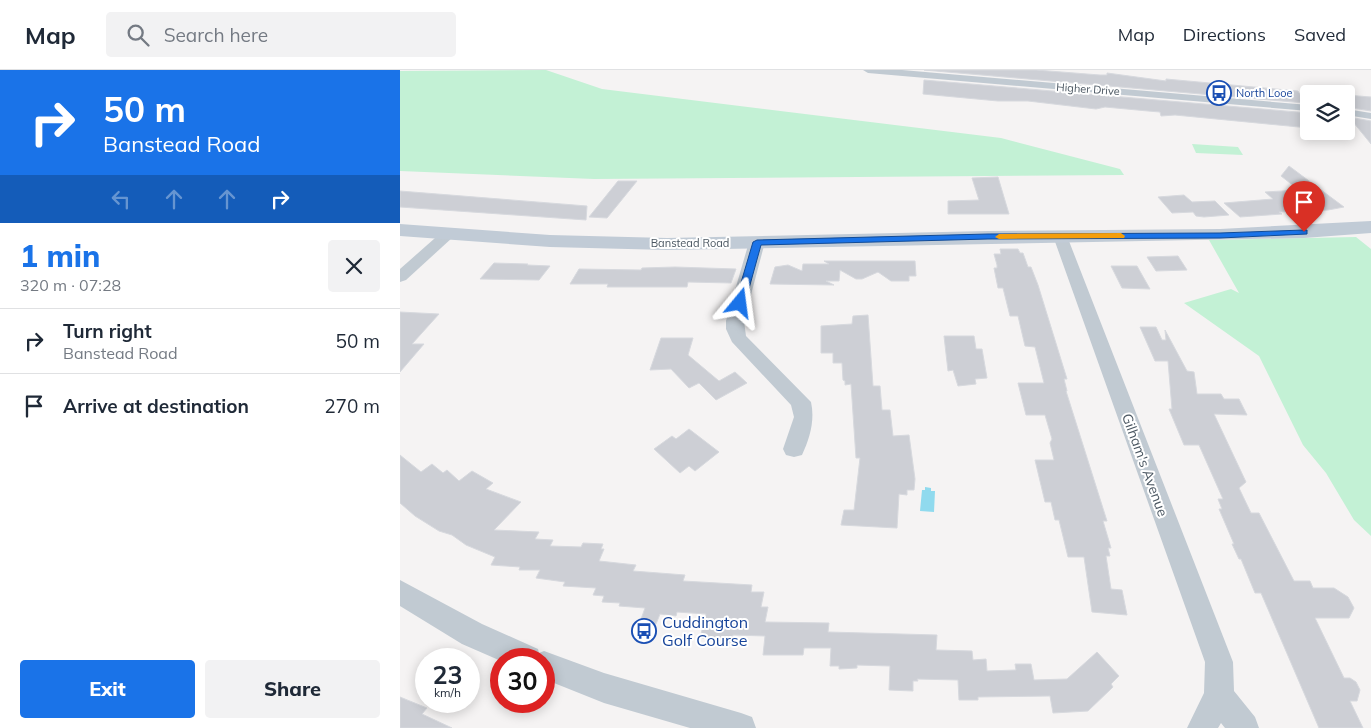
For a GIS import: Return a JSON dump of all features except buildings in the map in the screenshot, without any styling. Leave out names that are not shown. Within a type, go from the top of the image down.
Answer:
[{"type":"street","name":"Higher Drive","points":[[868,70],[1300,107]]},
{"type":"street","points":[[1355,113],[1371,116]]},
{"type":"street","name":"Banstead Road","points":[[400,230],[614,243],[1265,234],[1371,227]]},
{"type":"street","points":[[400,277],[448,234]]},
{"type":"street","name":"Gilham's Avenue","points":[[1060,236],[1219,662],[1219,696],[1202,728]]},
{"type":"street","points":[[757,242],[734,321],[734,329],[738,338],[801,402],[804,417],[794,449]]},
{"type":"street","points":[[400,592],[472,634],[503,648]]},
{"type":"street","points":[[555,669],[604,688],[740,728]]},
{"type":"street","points":[[1219,696],[1244,728]]},
{"type":"green space","points":[[546,70],[602,89],[1001,138],[1120,169],[1124,175],[594,179],[400,171],[400,71]]},
{"type":"green space","points":[[1192,144],[1238,147],[1243,155],[1196,153]]},
{"type":"green space","points":[[1356,237],[1371,249],[1371,536],[1354,520],[1326,473],[1303,445],[1259,356],[1184,303],[1231,289],[1239,293],[1209,240]]},
{"type":"water","points":[[925,487],[935,491],[934,512],[920,511],[922,490],[925,490]]},
{"type":"slow traffic","points":[[999,237],[1121,236]]},
{"type":"place","name":"North Looe","points":[[1219,93]]},
{"type":"place","name":"Cuddington Golf Course","points":[[644,631]]},
{"type":"route","points":[[740,303],[757,242],[1304,232]]}]
